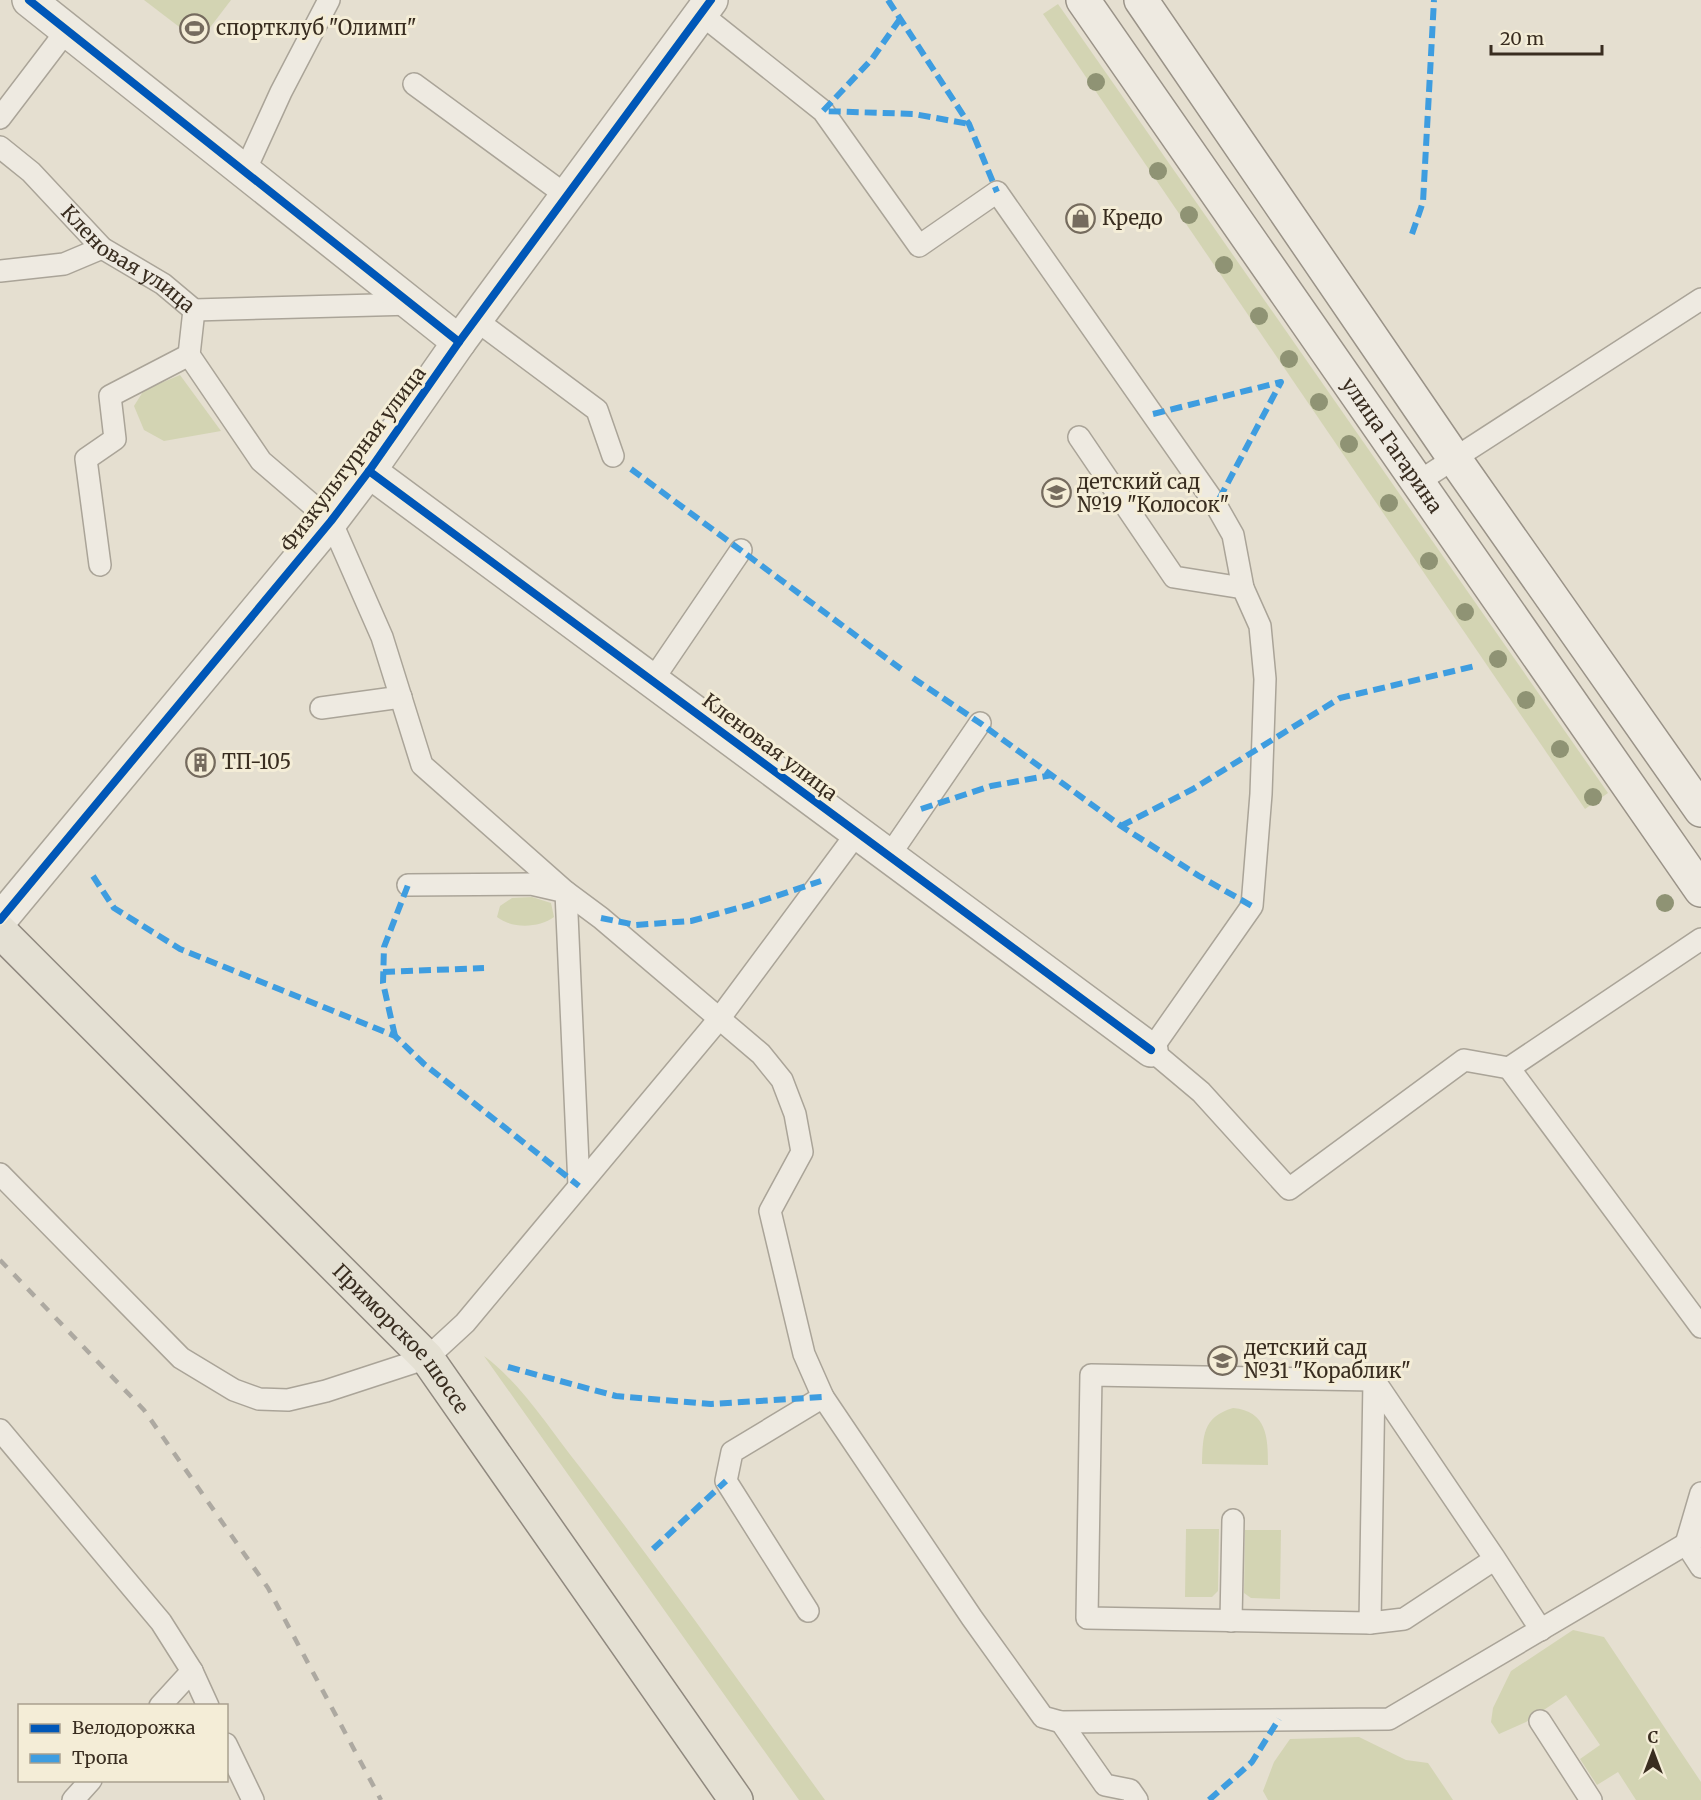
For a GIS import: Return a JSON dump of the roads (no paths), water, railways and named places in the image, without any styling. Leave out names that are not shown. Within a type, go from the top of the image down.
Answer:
[{"type":"main road","name":"Приморское шоссе","points":[[0,931],[427,1358],[736,1800]]},
{"type":"street","points":[[29,0],[413,304],[468,331]]},
{"type":"street","name":"улица Гагарина","points":[[1083,0],[1701,890]]},
{"type":"street","points":[[1141,0],[1454,458],[1701,810]]},
{"type":"street","name":"Физкультурная улица","points":[[0,920],[331,521],[706,7]]},
{"type":"street","name":"Кленовая улица","points":[[369,471],[1151,1050]]},
{"type":"lane","points":[[245,171],[280,92],[328,0]]},
{"type":"lane","points":[[706,7],[823,111],[918,246],[997,192],[1216,505],[1233,535],[1243,588],[1260,626],[1265,679],[1261,794],[1252,906],[1151,1050],[1201,1092],[1289,1189],[1464,1060],[1509,1068],[1701,1327]]},
{"type":"lane","points":[[0,118],[67,30]]},
{"type":"lane","points":[[414,84],[567,196]]},
{"type":"lane","name":"Кленовая улица","points":[[0,147],[31,172],[102,248],[163,284],[194,310],[189,355]]},
{"type":"lane","points":[[0,271],[64,264],[102,248]]},
{"type":"lane","points":[[1418,482],[1701,299]]},
{"type":"lane","points":[[194,310],[413,304]]},
{"type":"lane","points":[[468,331],[597,410],[613,456]]},
{"type":"lane","points":[[100,566],[86,459],[115,439],[110,396],[189,355],[261,462],[331,521],[382,638],[422,765],[566,892],[601,918],[761,1054],[783,1080],[795,1114],[802,1152],[770,1211],[804,1354],[823,1397],[972,1618],[1043,1717],[1062,1722],[1389,1719],[1694,1540]]},
{"type":"lane","points":[[1079,437],[1174,577],[1243,588]]},
{"type":"lane","points":[[652,681],[741,550]]},
{"type":"lane","points":[[321,708],[401,697]]},
{"type":"lane","points":[[889,856],[980,723]]},
{"type":"lane","points":[[0,1174],[181,1358],[234,1390],[259,1399],[288,1400],[326,1391],[427,1358],[465,1323],[719,1019],[857,832]]},
{"type":"lane","points":[[408,885],[531,884],[566,892]]},
{"type":"lane","points":[[566,892],[579,1186]]},
{"type":"lane","points":[[1509,1068],[1701,939]]},
{"type":"lane","points":[[1374,1380],[1091,1375],[1087,1618],[1370,1623],[1404,1619],[1495,1558]]},
{"type":"lane","points":[[1374,1380],[1541,1630]]},
{"type":"lane","points":[[1370,1623],[1374,1380]]},
{"type":"lane","points":[[808,1611],[726,1481],[732,1452],[823,1397]]},
{"type":"lane","points":[[0,1430],[161,1622],[192,1671],[207,1704]]},
{"type":"lane","points":[[1701,1493],[1694,1540],[1701,1567]]},
{"type":"lane","points":[[1231,1621],[1233,1520]]},
{"type":"lane","points":[[162,1704],[192,1671]]},
{"type":"lane","points":[[1540,1721],[1591,1800]]},
{"type":"lane","points":[[1062,1722],[1099,1792],[1130,1790],[1137,1800]]},
{"type":"lane","points":[[228,1748],[253,1800]]},
{"type":"lane","points":[[73,1800],[88,1782]]},
{"type":"railway","points":[[0,1260],[144,1410],[268,1588],[381,1800]]},
{"type":"place","name":"спортклуб \"Олимп\"","points":[[195,28]]},
{"type":"place","name":"Кредо","points":[[1081,218]]},
{"type":"place","name":"детский сад №19 \"Колосок\"","points":[[1056,493]]},
{"type":"place","name":"ТП-105","points":[[201,762]]},
{"type":"place","name":"детский сад №31 \"Кораблик\"","points":[[1223,1360]]}]
